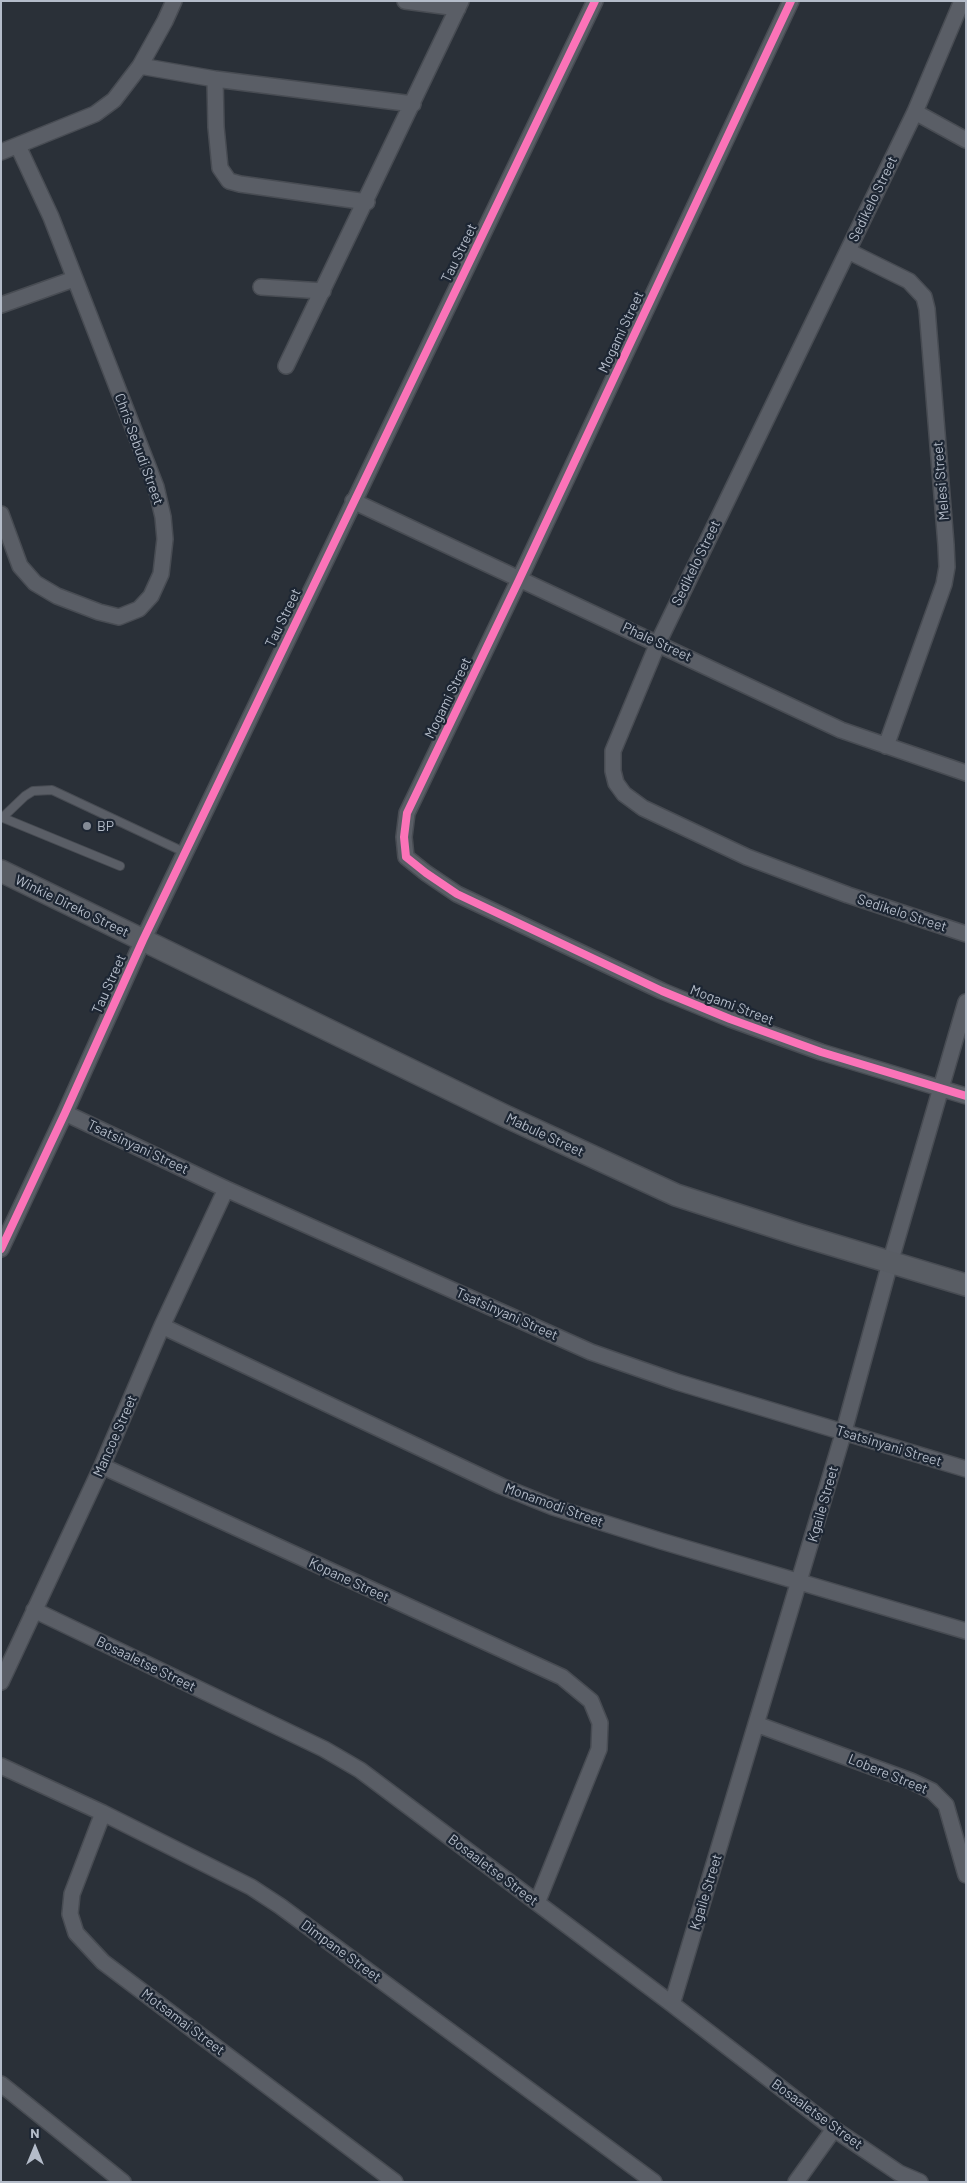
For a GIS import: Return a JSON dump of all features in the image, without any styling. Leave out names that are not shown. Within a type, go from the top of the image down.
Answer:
[{"type":"street","points":[[1,152],[95,114],[114,100],[140,66],[166,21],[174,1]]},
{"type":"street","points":[[286,366],[460,5],[405,1]]},
{"type":"street","name":"Tau Street","points":[[1,1249],[184,852],[594,1]]},
{"type":"street","name":"Mogami Street","points":[[791,1],[519,580],[407,813],[404,837],[406,857],[457,894],[662,991],[730,1020],[821,1052],[966,1096]]},
{"type":"street","name":"Sedikelo Street","points":[[962,1],[915,112],[658,643],[613,751],[613,771],[616,783],[624,794],[643,808],[748,857],[848,895],[966,934]]},
{"type":"street","points":[[140,66],[215,79],[413,104]]},
{"type":"street","points":[[215,79],[216,127],[220,168],[230,181],[366,202]]},
{"type":"street","points":[[915,112],[966,140]]},
{"type":"street","name":"Chris Sebudi Street","points":[[1,514],[20,566],[35,583],[57,596],[99,612],[119,617],[139,609],[152,596],[161,574],[165,539],[162,510],[156,487],[51,217],[18,146]]},
{"type":"street","name":"Melesi Street","points":[[848,251],[909,281],[924,297],[927,309],[944,515],[947,566],[944,584],[886,746]]},
{"type":"street","points":[[1,305],[74,279]]},
{"type":"street","points":[[261,287],[323,290]]},
{"type":"street","name":"Phale Street","points":[[352,501],[841,730],[966,772]]},
{"type":"street","name":"Winkie Direko Street","points":[[1,872],[143,940]]},
{"type":"street","name":"Mabule Street","points":[[143,940],[505,1116],[676,1195],[890,1263],[966,1285]]},
{"type":"street","name":"Kgaile Street","points":[[672,2004],[800,1581],[844,1431],[939,1089],[966,1002]]},
{"type":"street","name":"Tsatsinyani Street","points":[[65,1113],[226,1189],[592,1352],[677,1382],[844,1431],[966,1470]]},
{"type":"street","name":"Mancoe Street","points":[[1,1682],[102,1466],[162,1326],[226,1189]]},
{"type":"street","name":"Monamodi Street","points":[[162,1326],[501,1486],[553,1507],[661,1541],[966,1631]]},
{"type":"street","name":"Kopane Street","points":[[102,1466],[562,1677],[591,1702],[600,1723],[599,1749],[537,1903]]},
{"type":"street","name":"Bosaaletse Street","points":[[34,1610],[324,1749],[382,1786],[672,2004],[834,2129],[899,2172],[920,2182]]},
{"type":"street","name":"Lobere Street","points":[[756,1724],[911,1781],[932,1791],[946,1805],[966,1875]]},
{"type":"street","name":"Dimpane Street","points":[[1,1766],[103,1813],[228,1875],[280,1906],[654,2182]]},
{"type":"street","name":"Motsamai Street","points":[[103,1813],[72,1894],[70,1914],[76,1933],[103,1962],[395,2182]]},
{"type":"street","points":[[1,2084],[101,2175],[123,2182]]},
{"type":"street","points":[[796,2182],[834,2129]]},
{"type":"lane","points":[[120,866],[2,817],[33,791],[52,790],[184,852]]},
{"type":"cycle path","points":[[1,1249],[143,940],[595,1]]},
{"type":"cycle path","points":[[791,1],[519,580],[407,813],[404,837],[406,857],[457,894],[662,991],[730,1019],[821,1052],[966,1096]]},
{"type":"place","name":"BP","points":[[87,826]]}]
